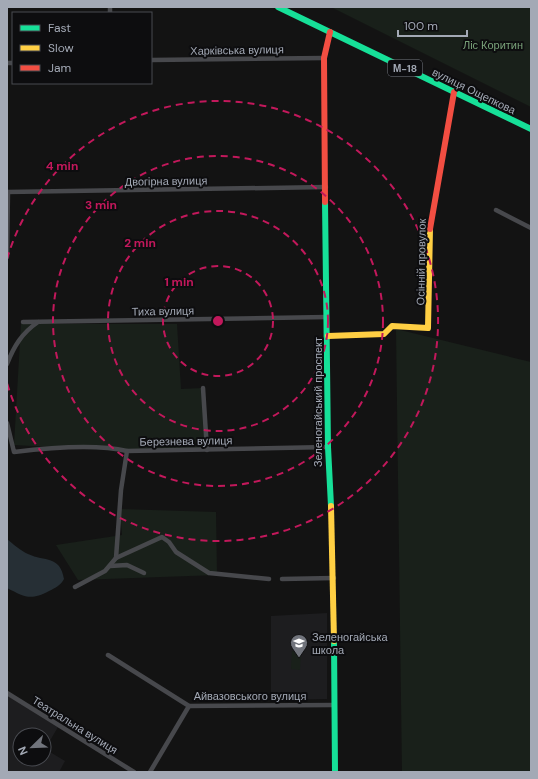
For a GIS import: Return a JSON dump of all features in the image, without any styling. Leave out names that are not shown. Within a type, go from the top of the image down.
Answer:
[{"type":"main road","name":"вулиця Ощепкова","points":[[278,7],[531,129]]},
{"type":"main road","name":"Зеленогайський проспект","points":[[330,32],[324,58],[328,447],[334,578],[335,772]]},
{"type":"main road","name":"Осінній провулок","points":[[328,336],[384,334],[392,326],[424,329],[428,328],[429,240],[431,216],[454,92]]},
{"type":"street","name":"Харківська вулиця","points":[[152,60],[324,58]]},
{"type":"street","name":"Двогірна вулиця","points":[[7,192],[326,187]]},
{"type":"street","points":[[7,192],[7,257]]},
{"type":"street","points":[[496,210],[531,228]]},
{"type":"street","name":"Тиха вулиця","points":[[23,322],[327,317]]},
{"type":"street","points":[[7,364],[17,342],[25,331],[38,322]]},
{"type":"street","points":[[203,388],[207,450]]},
{"type":"street","points":[[7,423],[14,452],[41,449],[107,448],[127,452]]},
{"type":"street","name":"Березнева вулиця","points":[[116,558],[121,490],[127,452],[328,447]]},
{"type":"street","points":[[75,587],[105,571],[116,558],[162,537],[169,542],[176,552],[209,572],[217,575],[241,575],[269,579]]},
{"type":"street","points":[[110,566],[127,565],[144,573]]},
{"type":"street","points":[[282,578],[334,578]]},
{"type":"street","name":"Айвазовського вулиця","points":[[108,655],[189,706],[334,705]]},
{"type":"street","name":"Театральна вулиця","points":[[7,693],[134,772]]},
{"type":"street","points":[[150,772],[189,706]]},
{"type":"shaded area","points":[[7,539],[25,553],[51,560],[59,566],[64,579],[53,589],[32,597],[23,596],[7,588]]},
{"type":"shaded area","name":"Зеленогайська школа","points":[[327,613],[327,699],[271,700],[271,616]]},
{"type":"shaded area","points":[[7,695],[58,727],[52,737],[52,727],[12,727],[12,767],[52,767],[52,753],[65,761],[59,772],[7,772]]},
{"type":"green space","name":"Ліс Коритин","points":[[331,7],[531,7],[531,107]]},
{"type":"green space","points":[[21,324],[177,324],[181,389],[203,388],[207,450],[127,451],[14,445]]},
{"type":"green space","points":[[396,329],[531,362],[531,772],[402,772]]},
{"type":"green space","points":[[120,509],[216,512],[217,575],[78,580],[56,545],[122,535]]},
{"type":"green space","points":[[292,651],[301,652],[300,670],[291,669]]},
{"type":"traffic: fast","points":[[278,7],[531,129]]},
{"type":"traffic: fast","points":[[325,202],[328,447],[331,506]]},
{"type":"traffic: fast","points":[[334,641],[335,772]]},
{"type":"traffic: slow","points":[[328,336],[384,334],[392,326],[428,328],[430,229]]},
{"type":"traffic: slow","points":[[331,506],[334,641]]},
{"type":"traffic: jam","points":[[325,202],[324,58],[330,32]]},
{"type":"traffic: jam","points":[[430,229],[454,92]]},
{"type":"place","name":"Зеленогайська школа","points":[[299,658]]}]
